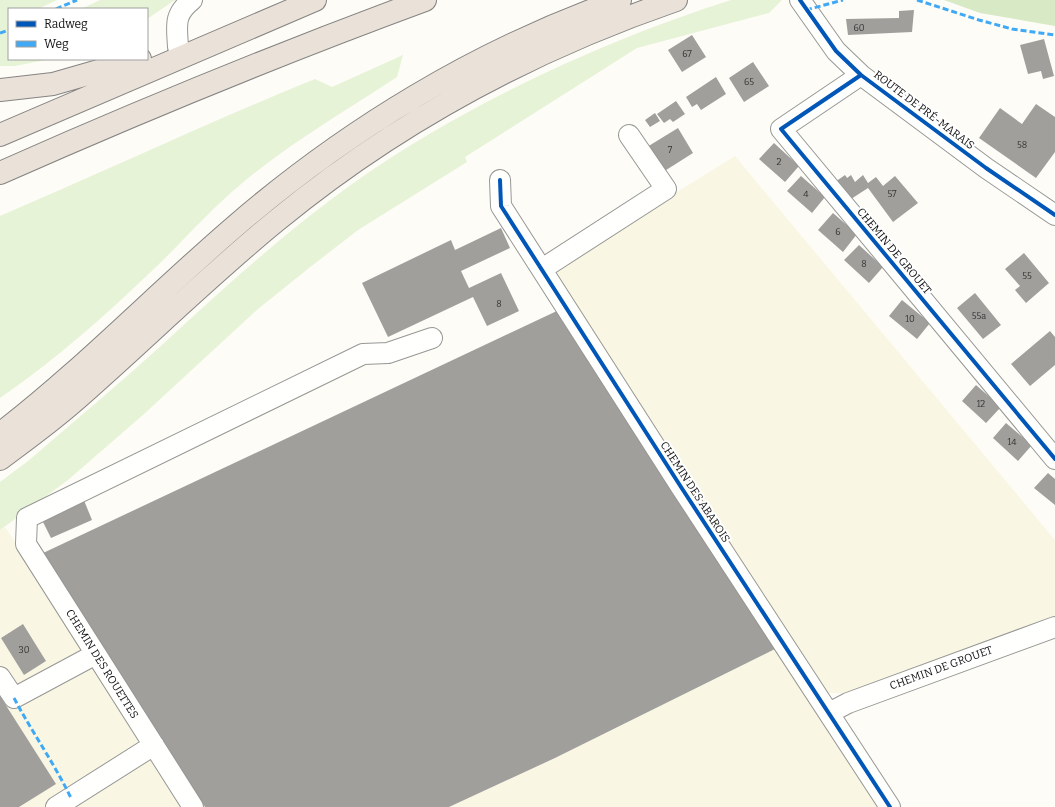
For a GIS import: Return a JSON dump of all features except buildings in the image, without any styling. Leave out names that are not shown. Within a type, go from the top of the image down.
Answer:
[{"type":"highway","points":[[0,135],[315,0]]},
{"type":"highway","points":[[0,173],[111,124],[257,64],[425,0]]},
{"type":"highway","points":[[0,434],[87,361],[233,228],[306,170],[346,142],[412,97],[454,74],[527,37],[620,0]]},
{"type":"highway","points":[[0,459],[70,404],[247,245],[306,197],[367,153],[420,119],[488,80],[581,36],[676,0]]},
{"type":"highway","points":[[148,57],[260,23]]},
{"type":"highway","points":[[0,90],[53,84],[137,60]]},
{"type":"highway","points":[[0,424],[39,402]]},
{"type":"street","points":[[178,47],[176,22],[182,10],[192,0]]},
{"type":"street","name":"ROUTE DE PRÉ-MARAIS","points":[[802,3],[836,51],[861,75],[986,168],[1055,215]]},
{"type":"street","name":"CHEMIN DE GROUET","points":[[861,75],[780,129],[1055,459]]},
{"type":"street","points":[[542,269],[666,189],[629,135]]},
{"type":"street","name":"CHEMIN DES ABAROIS","points":[[500,180],[501,206],[681,487],[890,807]]},
{"type":"street","name":"CHEMIN DES ROUETTES","points":[[190,806],[154,745],[26,544],[27,518],[363,354],[388,353],[432,338]]},
{"type":"street","name":"CHEMIN DE GROUET","points":[[829,713],[848,702],[1055,627]]},
{"type":"street","points":[[0,677],[14,698],[96,654]]},
{"type":"street","points":[[56,807],[154,745]]},
{"type":"shaded area","points":[[735,156],[1055,540],[1055,618],[845,693],[828,693],[821,686],[551,270]]},
{"type":"shaded area","points":[[5,527],[38,576],[184,807],[0,807],[0,530]]},
{"type":"shaded area","points":[[779,647],[883,807],[449,807],[555,758]]},
{"type":"green space","points":[[0,0],[57,0],[40,8],[8,8],[8,60],[46,60],[15,66],[0,66]]},
{"type":"green space","points":[[100,0],[175,0],[148,18],[148,8],[83,8]]},
{"type":"green space","points":[[731,0],[782,0],[769,13],[637,48],[465,157],[467,162],[358,230],[309,268],[258,309],[144,414],[68,480],[0,530],[0,482],[28,461],[146,359],[232,281],[327,202],[395,155],[440,128],[535,78],[584,55],[633,35],[682,16]]},
{"type":"green space","points":[[944,0],[1055,0],[1055,26],[980,13]]},
{"type":"green space","points":[[403,55],[397,77],[297,142],[258,170],[218,204],[157,266],[101,318],[42,368],[0,398],[0,216],[236,112],[315,79],[332,87]]},
{"type":"marked path","points":[[58,8],[77,0]]},
{"type":"marked path","points":[[806,10],[843,0]]},
{"type":"marked path","points":[[917,0],[1012,29],[1055,35]]},
{"type":"marked path","points":[[0,33],[8,30]]},
{"type":"marked path","points":[[14,698],[71,798]]},
{"type":"cycle path","points":[[800,0],[836,51],[861,75],[986,168],[1055,215]]},
{"type":"cycle path","points":[[861,75],[781,129],[1055,459]]},
{"type":"cycle path","points":[[500,180],[501,206],[681,487],[890,807]]}]
